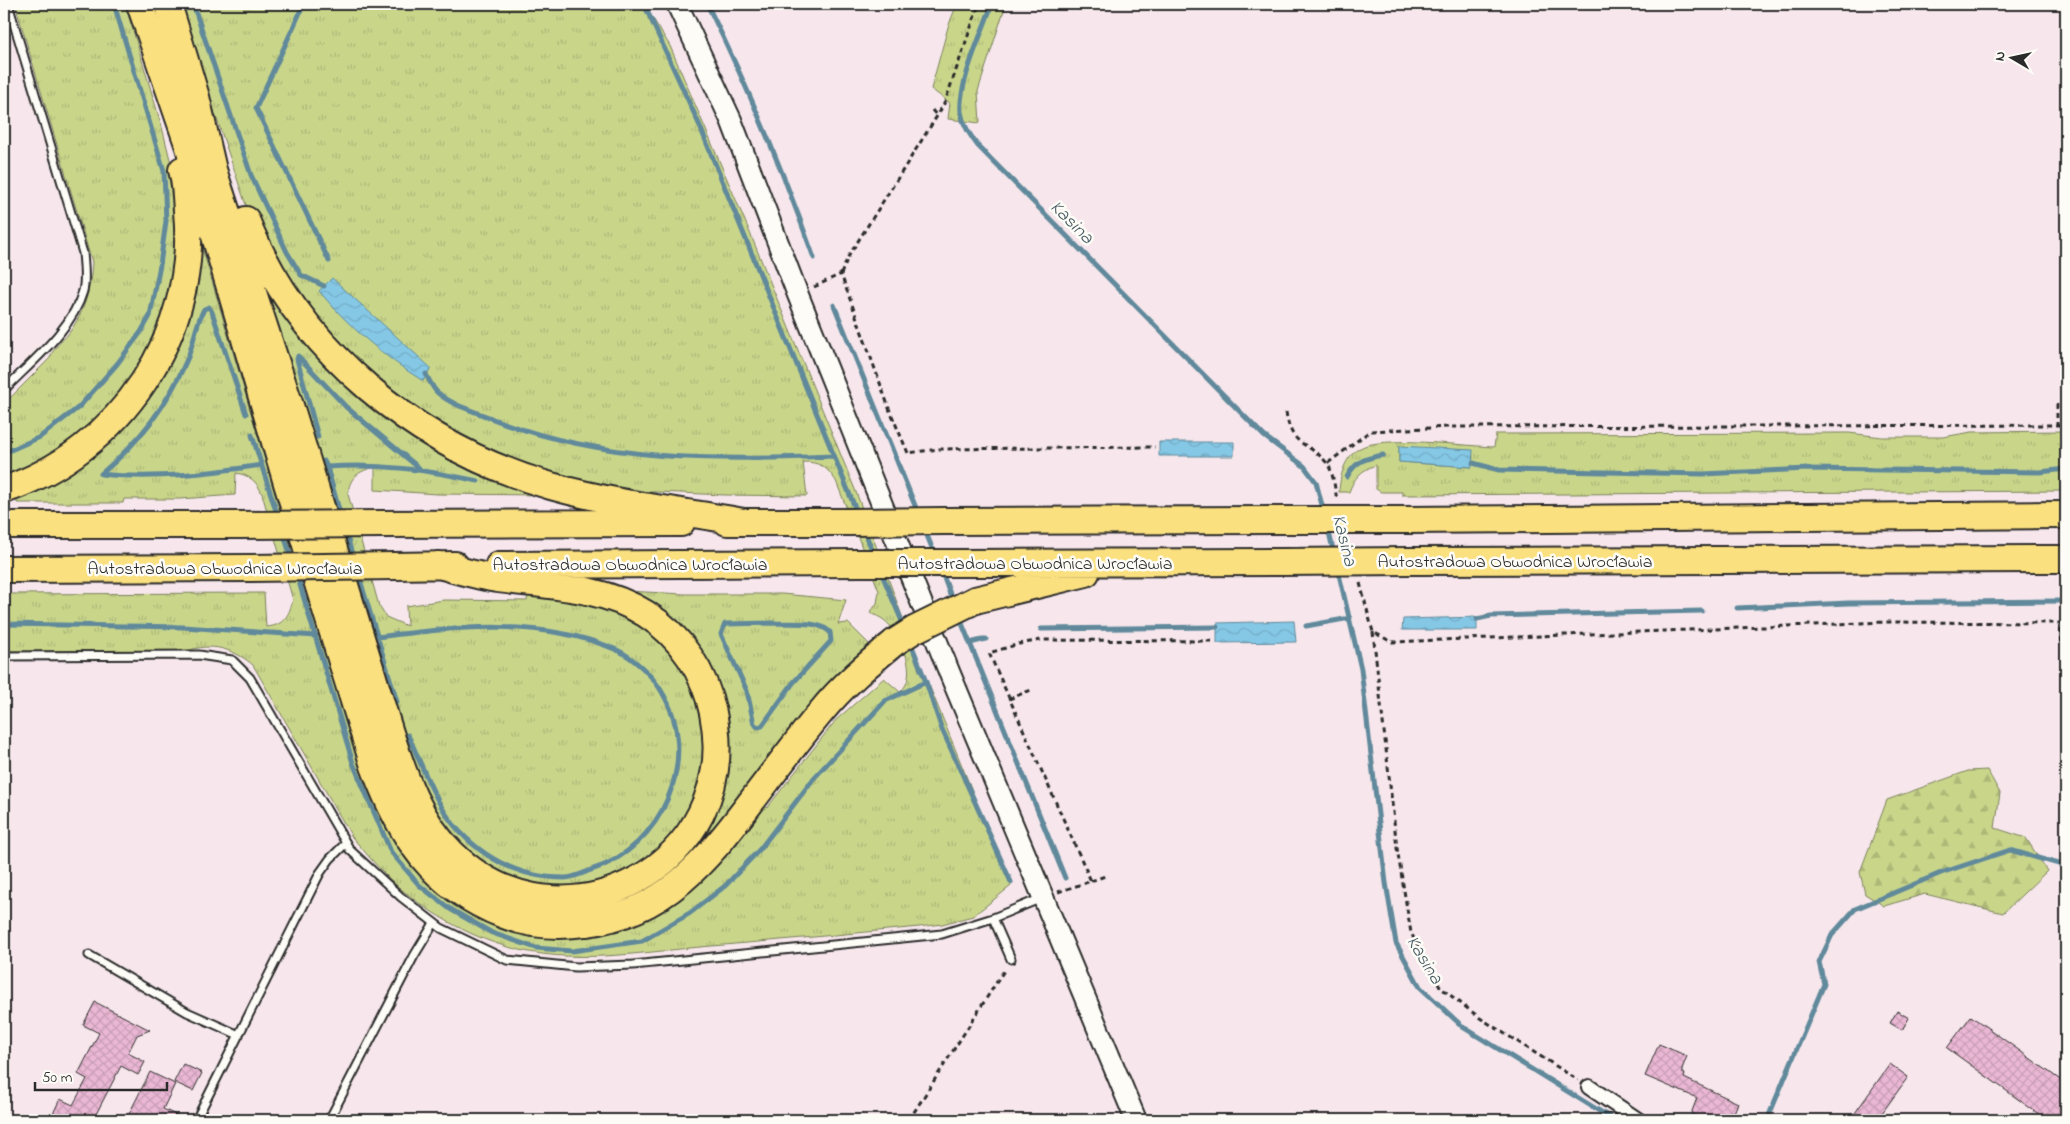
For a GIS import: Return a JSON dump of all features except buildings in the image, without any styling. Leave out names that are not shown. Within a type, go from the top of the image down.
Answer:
[{"type":"highway","points":[[168,4],[196,97],[213,170],[293,415],[405,778],[433,832],[452,854],[472,870],[499,886],[525,896],[552,899],[586,898],[603,894],[641,879],[663,864],[676,852],[697,823],[714,779],[718,753],[711,702],[704,682],[682,646],[666,629],[624,602],[569,587],[495,579],[438,565]]},
{"type":"highway","points":[[4,490],[28,482],[51,470],[104,430],[132,399],[152,371],[168,338],[179,304],[187,266],[189,240],[184,175],[143,15]]},
{"type":"highway","points":[[143,15],[189,147],[288,483],[374,766],[385,795],[412,845],[426,864],[446,882],[487,908],[533,923],[566,925],[597,922],[641,908],[674,887],[715,850],[822,711],[851,678],[895,642],[914,630],[975,600],[1129,563]]},
{"type":"highway","points":[[196,97],[255,242],[271,273],[293,307],[325,347],[388,403],[466,453],[518,475],[552,486],[597,496],[744,522]]},
{"type":"highway","points":[[4,525],[1406,520],[2066,515]]},
{"type":"highway","name":"Autostradowa Obwodnica Wrocławia","points":[[4,569],[438,565],[2066,559]]},
{"type":"main road","points":[[677,4],[731,120],[798,295],[947,666],[1136,1120]]},
{"type":"street","points":[[1589,1087],[1638,1120]]},
{"type":"lane","points":[[4,390],[58,334],[77,308],[83,290],[85,274],[83,253],[8,4]]},
{"type":"lane","points":[[4,656],[199,656],[232,660],[250,678],[350,850],[401,897],[434,923],[508,960],[576,967],[633,966],[942,934],[993,918],[1044,897]]},
{"type":"lane","points":[[196,1120],[320,873],[330,859],[346,843]]},
{"type":"lane","points":[[993,918],[1011,959]]},
{"type":"lane","points":[[329,1120],[410,964],[434,923]]},
{"type":"lane","points":[[89,955],[180,1008],[239,1035]]},
{"type":"path","points":[[798,295],[841,274],[848,257],[938,116],[945,102],[980,4]]},
{"type":"path","points":[[932,110],[938,116]]},
{"type":"path","points":[[841,274],[890,411],[908,453],[939,449],[1155,447]]},
{"type":"path","points":[[2056,404],[2057,425]]},
{"type":"path","points":[[1286,412],[1288,428],[1298,441],[1328,463],[1340,510]]},
{"type":"path","points":[[1328,463],[1370,432],[1447,427],[2066,425]]},
{"type":"path","points":[[1358,576],[1373,632],[1397,848],[1411,933],[1442,988],[1480,1018],[1589,1087]]},
{"type":"path","points":[[1373,632],[1392,642],[1886,622],[2066,622]]},
{"type":"path","points":[[2061,642],[2062,623]]},
{"type":"path","points":[[1091,881],[989,652],[1041,640],[1211,640]]},
{"type":"path","points":[[1009,699],[1030,690]]},
{"type":"path","points":[[1044,897],[1108,875]]},
{"type":"path","points":[[909,1120],[1011,959]]},
{"type":"green space","points":[[15,4],[125,4],[162,127],[173,172],[176,260],[161,326],[120,397],[53,457],[4,480],[4,404],[50,358],[56,347],[75,325],[86,299],[92,262]]},
{"type":"green space","points":[[150,4],[156,4],[260,342],[337,574],[355,646],[394,772],[411,811],[425,835],[440,854],[458,871],[489,891],[513,901],[554,908],[596,905],[640,888],[667,869],[689,846],[707,819],[720,789],[726,757],[726,725],[719,692],[704,660],[683,632],[656,609],[626,591],[684,594],[782,594],[846,600],[838,624],[848,623],[871,646],[836,678],[805,713],[714,833],[673,875],[649,891],[622,904],[593,912],[565,915],[537,914],[510,907],[484,897],[460,882],[438,863],[419,841],[402,814],[382,771],[361,708],[318,558],[274,422]]},
{"type":"green space","points":[[178,4],[644,4],[670,46],[748,228],[856,492],[914,648],[1011,886],[973,916],[942,924],[919,927],[604,956],[556,955],[508,947],[477,936],[432,912],[393,882],[377,866],[352,837],[253,665],[246,659],[230,651],[213,647],[196,648],[187,651],[4,651],[4,594],[264,593],[266,627],[281,622],[290,610],[293,600],[262,494],[255,482],[245,475],[236,473],[235,495],[180,499],[124,499],[123,503],[17,503],[17,498],[120,426],[199,237],[306,599],[312,599],[329,665],[365,780],[384,824],[410,865],[449,902],[496,926],[603,933],[761,803],[767,808],[836,720],[884,678],[900,692],[906,685],[908,666],[902,644],[884,620],[870,613],[877,603],[879,591],[836,481],[819,464],[803,462],[807,496],[635,491],[546,473],[470,443],[378,384],[314,318],[248,211]]},
{"type":"green space","points":[[957,4],[1006,4],[978,91],[980,123],[948,119],[950,103],[931,89],[948,27]]},
{"type":"green space","points":[[258,268],[310,338],[543,495],[437,494],[375,490],[375,467],[356,476],[350,483],[348,494],[379,606],[386,617],[407,626],[406,606],[444,600],[527,601],[528,593],[553,597],[617,611],[633,619],[658,637],[687,673],[694,686],[701,708],[704,764],[702,778],[690,811],[668,840],[641,863],[610,878],[578,885],[544,885],[511,877],[481,860],[453,835],[436,812],[423,787],[402,734]]},
{"type":"green space","points":[[2066,431],[2066,491],[1402,495],[1402,492],[1381,492],[1376,489],[1376,465],[1366,469],[1359,475],[1349,492],[1339,492],[1342,473],[1350,456],[1360,448],[1371,444],[1387,442],[1425,442],[1494,447],[1496,434],[1849,433],[1882,437],[1943,437],[1972,432]],"holes":[[[1399,446],[1472,467],[1399,462]]]},
{"type":"green space","points":[[1987,770],[2000,793],[1995,828],[2026,838],[2047,871],[2003,913],[1925,894],[1884,906],[1865,894],[1860,872],[1887,800],[1968,771]]},
{"type":"water","points":[[332,278],[431,368],[423,381],[367,340],[330,304],[319,291]]},
{"type":"water","points":[[1159,442],[1234,442],[1234,456],[1159,456]]},
{"type":"water","points":[[1399,446],[1473,450],[1472,467],[1399,462]]},
{"type":"water","points":[[1477,617],[1477,630],[1402,630],[1403,619]]},
{"type":"water","points":[[1294,621],[1296,642],[1217,643],[1217,623]]},
{"type":"waterway","points":[[4,453],[40,437],[79,407],[117,364],[141,332],[150,316],[166,221],[164,171],[114,4]]},
{"type":"waterway","points":[[193,4],[251,175],[287,252],[301,275],[324,286]]},
{"type":"waterway","points":[[304,4],[256,108],[329,261]]},
{"type":"waterway","points":[[644,4],[699,124],[858,515]]},
{"type":"waterway","points":[[707,4],[737,66],[764,130],[814,258]]},
{"type":"waterway","name":"Kasina","points":[[992,4],[967,73],[961,100],[962,117],[972,138],[1264,436],[1304,466],[1316,482],[1324,513]]},
{"type":"waterway","points":[[834,305],[918,513]]},
{"type":"waterway","points":[[246,414],[209,307],[204,309],[201,315],[188,357],[162,406],[128,449],[101,474],[161,476],[262,465]]},
{"type":"waterway","points":[[318,437],[297,359],[298,356],[346,407],[419,468]]},
{"type":"waterway","points":[[426,374],[436,391],[457,405],[534,433],[576,444],[661,456],[704,458],[834,456]]},
{"type":"waterway","points":[[252,435],[278,517]]},
{"type":"waterway","points":[[1347,477],[1357,464],[1371,457],[1383,455]]},
{"type":"waterway","points":[[324,461],[327,467],[403,468],[478,481]]},
{"type":"waterway","points":[[1473,463],[1499,470],[1703,474],[1807,469],[2040,472],[2066,469]]},
{"type":"waterway","points":[[327,467],[341,517]]},
{"type":"waterway","points":[[924,528],[935,555]]},
{"type":"waterway","name":"Kasina","points":[[1328,528],[1334,554]]},
{"type":"waterway","points":[[864,530],[874,555]]},
{"type":"waterway","points":[[283,532],[292,560]]},
{"type":"waterway","points":[[346,533],[353,558]]},
{"type":"waterway","points":[[941,570],[953,602]]},
{"type":"waterway","name":"Kasina","points":[[1338,570],[1361,669],[1386,883],[1396,943],[1420,987],[1463,1027],[1614,1120]]},
{"type":"waterway","points":[[881,572],[904,626]]},
{"type":"waterway","points":[[358,573],[397,702]]},
{"type":"waterway","points":[[297,575],[353,763],[391,852],[419,885],[450,909],[492,933],[536,948],[572,951],[642,941],[690,913],[725,886],[760,849],[814,778],[885,701],[926,682]]},
{"type":"waterway","points":[[1737,608],[1848,603],[2066,601]]},
{"type":"waterway","points":[[1477,619],[1491,616],[1702,611]]},
{"type":"waterway","points":[[959,616],[1065,878]]},
{"type":"waterway","points":[[1306,626],[1350,618]]},
{"type":"waterway","points":[[775,623],[804,623],[825,628],[830,632],[831,641],[793,683],[762,726],[758,727],[754,724],[747,691],[721,634],[725,624],[775,623]]},
{"type":"waterway","points":[[4,624],[183,627],[316,636]]},
{"type":"waterway","points":[[376,637],[437,630],[498,627],[559,633],[617,650],[642,668],[654,680],[662,692],[673,718],[678,745],[676,772],[668,798],[655,821],[638,842],[616,859],[568,878],[535,875],[508,866],[495,859],[482,851],[460,832],[443,810],[424,773],[408,735]]},
{"type":"waterway","points":[[1041,629],[1217,627]]},
{"type":"waterway","points":[[970,643],[986,639]]},
{"type":"waterway","points":[[910,641],[941,727],[1011,882]]},
{"type":"waterway","points":[[1767,1120],[1824,984],[1819,962],[1832,935],[1855,909],[1941,873],[2010,850],[2066,866]]}]
